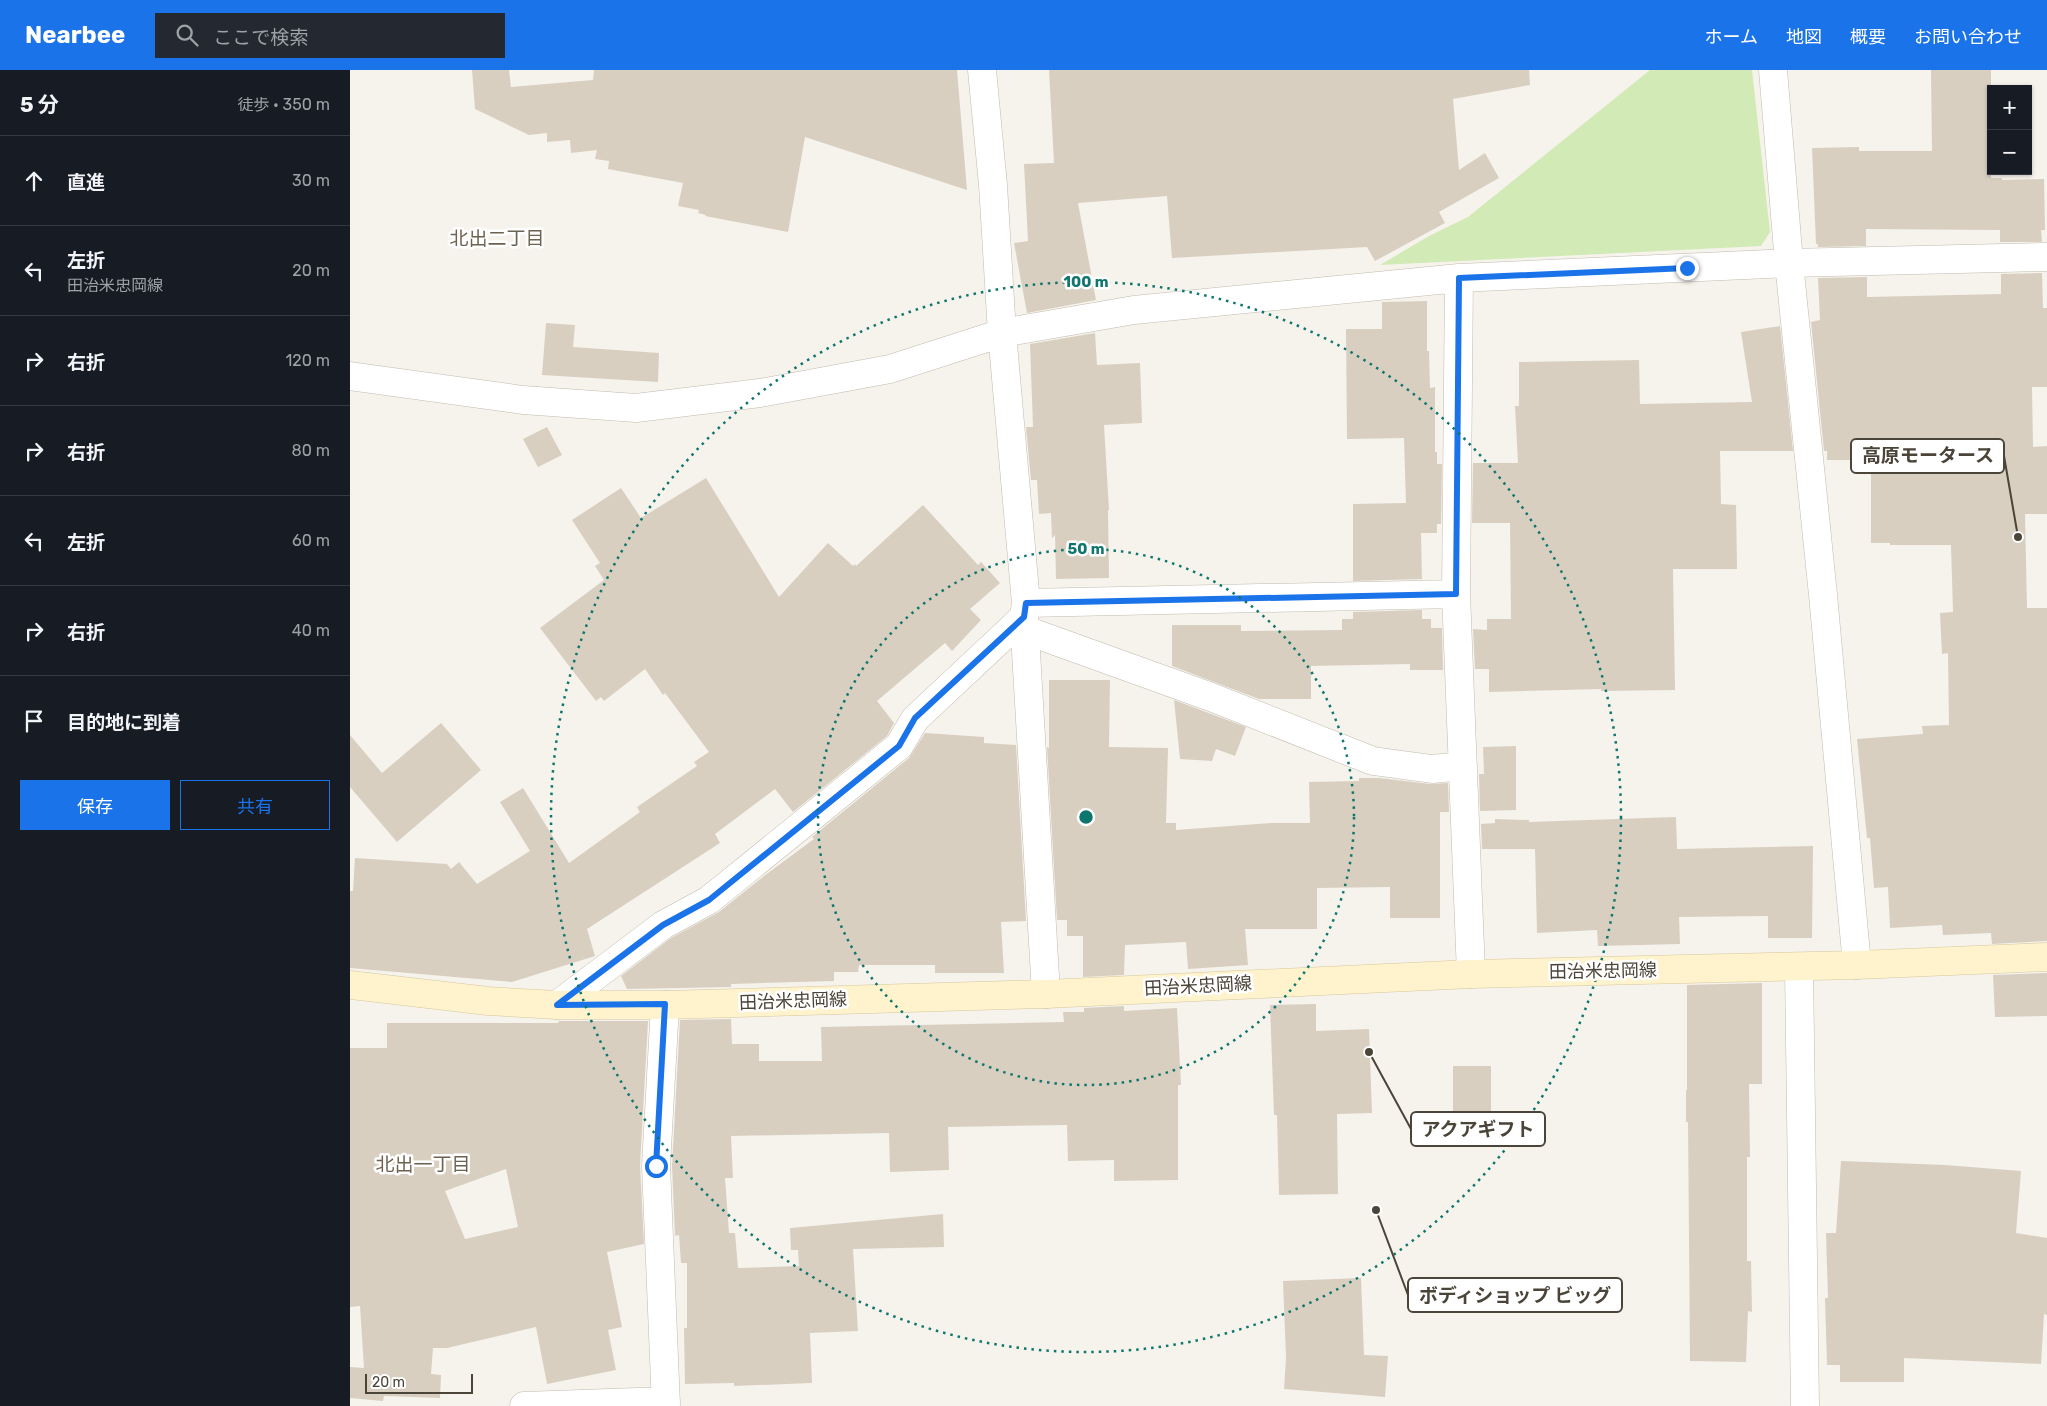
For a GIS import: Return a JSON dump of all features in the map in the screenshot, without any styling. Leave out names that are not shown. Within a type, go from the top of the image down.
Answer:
[{"type":"main road","name":"田治米忠岡線","points":[[350,985],[488,1001],[557,1005],[665,1004],[1046,994],[1471,974],[1857,966],[2047,957]]},
{"type":"street","points":[[982,70],[993,185],[1002,333],[1025,617],[1046,994]]},
{"type":"street","points":[[1773,70],[1789,263],[1824,604],[1857,966]]},
{"type":"street","points":[[350,376],[523,400],[636,408],[760,393],[890,369],[1002,333],[1134,310],[1459,278],[1789,263],[2047,256]]},
{"type":"street","points":[[1459,278],[1456,594],[1471,974]]},
{"type":"street","points":[[557,1005],[663,925],[709,900],[899,746],[915,718],[1025,617],[1456,594]]},
{"type":"street","points":[[1025,617],[1210,698],[1374,761],[1432,769],[1463,766]]},
{"type":"street","points":[[1799,967],[1810,1406]]},
{"type":"street","points":[[524,1406],[666,1403],[656,1166],[665,1004]]},
{"type":"green space","points":[[1650,70],[1752,70],[1770,232],[1761,246],[1380,265],[1429,236],[1468,217]]},
{"type":"building","points":[[472,70],[509,70],[511,87],[593,80],[594,70],[957,70],[967,190],[805,137],[788,232],[705,216],[698,213],[699,210],[678,206],[683,183],[608,169],[609,161],[595,159],[597,150],[571,153],[570,140],[547,142],[547,133],[529,135],[475,109]]},
{"type":"building","points":[[1049,70],[1529,70],[1530,85],[1453,99],[1459,170],[1485,153],[1499,178],[1439,212],[1445,223],[1375,261],[1367,247],[1172,258],[1167,196],[1078,203],[1096,300],[1027,313],[1014,243],[1028,241],[1024,164],[1054,163]]},
{"type":"building","points":[[1931,70],[1991,70],[1991,85],[1987,85],[1987,175],[1991,175],[1991,178],[2002,178],[2002,180],[2044,179],[2045,230],[2041,230],[2042,242],[2000,242],[2000,230],[1866,229],[1866,246],[1818,247],[1818,244],[1816,244],[1812,148],[1859,147],[1859,151],[1932,151]]},
{"type":"building","points":[[2042,273],[2043,308],[2047,308],[2047,387],[2032,387],[2033,447],[2047,446],[2047,514],[2025,514],[2027,608],[2047,608],[2047,941],[1992,944],[1991,933],[1943,935],[1942,925],[1890,928],[1888,887],[1874,888],[1870,838],[1867,838],[1857,739],[1923,734],[1922,726],[1949,725],[1948,653],[1942,654],[1940,613],[1953,612],[1951,545],[1890,545],[1890,543],[1871,543],[1871,460],[1827,460],[1827,451],[1824,451],[1811,322],[1820,320],[1818,278],[1867,277],[1867,297],[2001,294],[2001,274]]},
{"type":"building","points":[[1427,301],[1427,351],[1429,351],[1430,388],[1435,387],[1435,452],[1437,452],[1437,464],[1442,464],[1441,524],[1437,524],[1437,533],[1421,533],[1422,579],[1353,581],[1353,504],[1406,503],[1404,438],[1347,439],[1346,329],[1382,329],[1382,302]]},
{"type":"building","points":[[546,323],[575,325],[573,347],[659,353],[658,382],[542,375]]},
{"type":"building","points":[[1780,326],[1793,451],[1720,451],[1721,504],[1736,505],[1737,569],[1673,569],[1675,690],[1601,691],[1601,689],[1489,692],[1489,669],[1475,669],[1473,629],[1487,630],[1487,619],[1511,619],[1510,523],[1472,523],[1473,463],[1518,463],[1515,406],[1519,406],[1519,362],[1639,360],[1640,404],[1752,402],[1741,332]]},
{"type":"building","points":[[1095,333],[1097,365],[1140,363],[1142,423],[1104,425],[1109,510],[1109,578],[1056,579],[1055,535],[1052,538],[1051,513],[1039,514],[1037,480],[1031,480],[1026,427],[1033,427],[1030,344]]},
{"type":"building","points":[[547,427],[562,455],[538,467],[523,439]]},
{"type":"building","points":[[706,478],[779,597],[828,543],[853,566],[855,564],[856,566],[923,505],[978,565],[981,562],[1000,583],[970,609],[981,620],[952,651],[945,643],[877,701],[894,723],[887,736],[793,812],[775,789],[715,834],[720,843],[587,929],[595,956],[512,982],[350,968],[350,891],[353,891],[355,858],[447,864],[451,869],[459,862],[477,884],[530,851],[500,802],[523,788],[569,863],[640,812],[637,807],[697,766],[694,762],[709,752],[665,693],[663,695],[645,669],[604,701],[601,697],[596,701],[540,628],[604,580],[595,566],[600,563],[572,520],[621,488],[641,518]]},
{"type":"building","points":[[1422,610],[1422,619],[1431,619],[1431,628],[1442,628],[1443,670],[1410,670],[1410,664],[1311,666],[1311,699],[1259,699],[1172,666],[1172,625],[1241,625],[1241,631],[1342,630],[1342,619],[1353,619],[1353,612]]},
{"type":"building","points":[[1049,680],[1110,680],[1109,747],[1168,748],[1166,823],[1176,823],[1176,830],[1271,823],[1310,823],[1309,782],[1359,781],[1359,778],[1379,778],[1430,784],[1448,783],[1449,812],[1440,812],[1440,918],[1390,918],[1390,887],[1317,888],[1317,929],[1245,929],[1248,965],[1188,969],[1186,942],[1125,945],[1124,975],[1083,977],[1083,936],[1067,936],[1067,920],[1057,920],[1047,747],[1049,748]]},
{"type":"building","points":[[1174,700],[1246,727],[1235,756],[1216,749],[1212,761],[1180,759]]},
{"type":"building","points":[[441,723],[481,770],[397,842],[350,787],[350,735],[382,773]]},
{"type":"building","points":[[925,733],[984,737],[984,743],[1016,745],[1026,921],[1001,922],[1004,973],[935,973],[935,965],[859,965],[858,972],[834,972],[834,981],[731,984],[731,987],[627,989],[621,976],[671,938],[719,912],[814,839],[812,837],[909,758]]},
{"type":"building","points":[[1516,746],[1516,810],[1480,811],[1479,774],[1484,774],[1483,747]]},
{"type":"building","points":[[1676,817],[1677,849],[1813,846],[1812,938],[1768,938],[1768,916],[1679,917],[1680,944],[1598,946],[1597,930],[1537,933],[1535,849],[1482,849],[1481,824],[1495,823],[1495,819],[1529,820],[1529,822]]},
{"type":"building","points":[[2047,973],[2047,1016],[1995,1017],[1993,975]]},
{"type":"building","points":[[1762,983],[1762,1084],[1749,1084],[1750,1157],[1747,1157],[1747,1261],[1751,1261],[1752,1312],[1748,1311],[1746,1362],[1690,1361],[1688,1122],[1686,1122],[1687,985]]},
{"type":"building","points":[[1316,1004],[1316,1031],[1369,1029],[1372,1113],[1337,1114],[1338,1194],[1279,1195],[1277,1115],[1274,1115],[1270,1005]]},
{"type":"building","points":[[1124,1006],[1124,1011],[1177,1008],[1181,1085],[1178,1085],[1178,1180],[1114,1181],[1114,1160],[1068,1161],[1067,1125],[948,1127],[949,1170],[890,1172],[889,1133],[731,1136],[733,1178],[725,1178],[729,1233],[735,1233],[738,1268],[799,1266],[798,1250],[791,1250],[790,1228],[943,1214],[944,1247],[853,1249],[858,1331],[810,1333],[812,1383],[734,1386],[734,1383],[685,1384],[684,1328],[687,1328],[687,1263],[681,1263],[679,1235],[675,1236],[672,1166],[680,1020],[731,1019],[732,1044],[759,1044],[759,1061],[822,1061],[821,1027],[1064,1022],[1063,1012],[1084,1012],[1084,1008]]},
{"type":"building","points":[[559,1021],[648,1021],[640,1165],[644,1244],[607,1252],[622,1327],[608,1330],[616,1370],[547,1384],[536,1327],[447,1348],[433,1348],[431,1374],[441,1375],[440,1398],[384,1396],[383,1401],[350,1398],[350,1367],[364,1368],[360,1306],[350,1307],[350,1048],[387,1048],[387,1023],[558,1023]],"holes":[[[506,1169],[518,1227],[465,1239],[445,1191]]]},
{"type":"building","points":[[1453,1066],[1491,1066],[1491,1138],[1453,1137]]},
{"type":"building","points":[[1841,1161],[1945,1165],[2021,1171],[2016,1233],[2047,1238],[2047,1315],[2044,1314],[2041,1364],[1904,1358],[1904,1382],[1840,1382],[1840,1365],[1827,1365],[1825,1298],[1828,1298],[1826,1233],[1836,1233]]},
{"type":"building","points":[[1361,1278],[1364,1355],[1388,1356],[1385,1397],[1284,1389],[1286,1358],[1283,1281]]},
{"type":"place","name":"高原モータース","points":[[2018,537]]},
{"type":"place","name":"アクアギフト","points":[[1369,1052]]},
{"type":"place","name":"ボディショップ ビッグ","points":[[1376,1210]]},
{"type":"district","name":"北出二丁目","points":[[497,238]]},
{"type":"district","name":"北出一丁目","points":[[423,1164]]},
{"type":"route","points":[[656,1166],[665,1004],[557,1005],[663,925],[709,900],[899,746],[915,718],[1024,617],[1026,603],[1456,594],[1459,278],[1687,268]]}]
